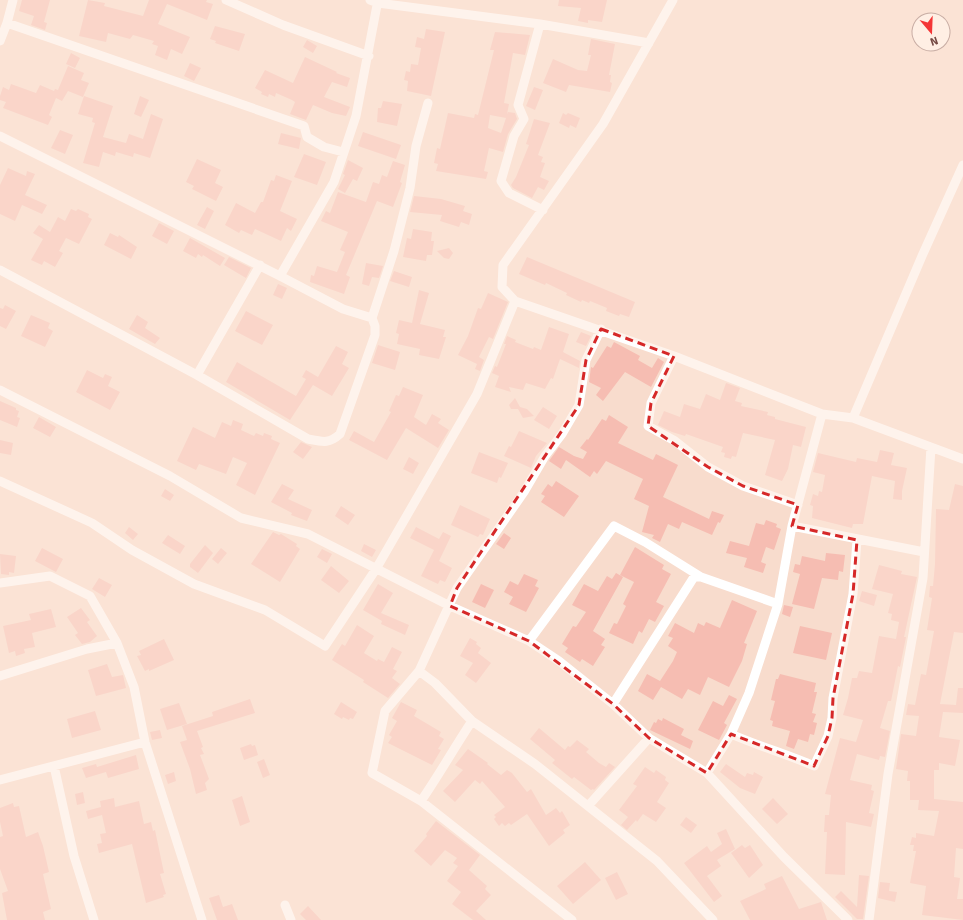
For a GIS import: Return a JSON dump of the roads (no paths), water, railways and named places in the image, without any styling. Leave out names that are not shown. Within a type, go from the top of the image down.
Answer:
[{"type":"street","points":[[0,41],[7,23],[13,0]]},
{"type":"street","points":[[226,0],[283,25],[369,56]]},
{"type":"street","points":[[673,0],[603,124],[503,265],[502,287],[515,301],[601,329],[822,414],[853,418],[963,459]]},
{"type":"street","points":[[280,276],[334,182],[356,116],[369,56],[375,1],[540,24],[649,43]]},
{"type":"street","points":[[7,23],[304,126],[307,136],[324,147],[344,152]]},
{"type":"street","points":[[540,24],[518,105],[524,119],[514,136],[500,181],[509,193],[543,210]]},
{"type":"street","points":[[0,270],[197,375],[308,439],[322,442],[333,441],[340,434],[344,425],[375,335],[375,326],[372,318],[403,216],[410,188],[416,146],[428,103]]},
{"type":"street","points":[[0,136],[260,265],[343,309],[372,318]]},
{"type":"street","points":[[853,418],[922,256],[963,165]]},
{"type":"street","points":[[197,375],[260,265]]},
{"type":"street","points":[[0,481],[92,522],[132,550],[194,584],[265,610],[325,646],[376,569],[477,394],[515,301]]},
{"type":"street","points":[[572,920],[421,801],[372,773],[385,711],[419,671],[457,588],[524,492],[545,456],[562,434],[579,405],[586,360],[601,329]]},
{"type":"street","points":[[674,356],[651,404],[648,426],[675,441],[708,467],[744,486],[798,505]]},
{"type":"street","points":[[0,390],[170,476],[240,518],[308,534],[450,606],[528,641],[559,661],[613,704],[649,738],[707,773],[784,857],[848,920]]},
{"type":"street","points":[[707,773],[731,734],[749,693],[778,604],[792,526],[822,414]]},
{"type":"street","points":[[869,920],[888,774],[923,578],[931,447]]},
{"type":"street","points":[[528,641],[614,526],[645,542],[701,577],[778,604]]},
{"type":"street","points":[[792,526],[924,552]]},
{"type":"street","points":[[731,734],[773,752],[790,755],[814,766],[828,736],[832,718],[833,698],[853,594],[857,540]]},
{"type":"street","points":[[0,583],[50,576],[90,596],[117,642],[134,687],[145,742],[202,920]]},
{"type":"street","points":[[613,704],[694,577],[701,577]]},
{"type":"street","points":[[0,676],[87,649],[117,642]]},
{"type":"street","points":[[419,671],[435,683],[472,722],[535,764],[657,861],[713,920]]},
{"type":"street","points":[[421,801],[447,764],[453,750],[472,722]]},
{"type":"street","points":[[588,806],[649,738]]},
{"type":"street","points":[[0,780],[145,742]]},
{"type":"street","points":[[54,766],[74,856],[94,920]]},
{"type":"street","points":[[285,905],[291,920]]}]
